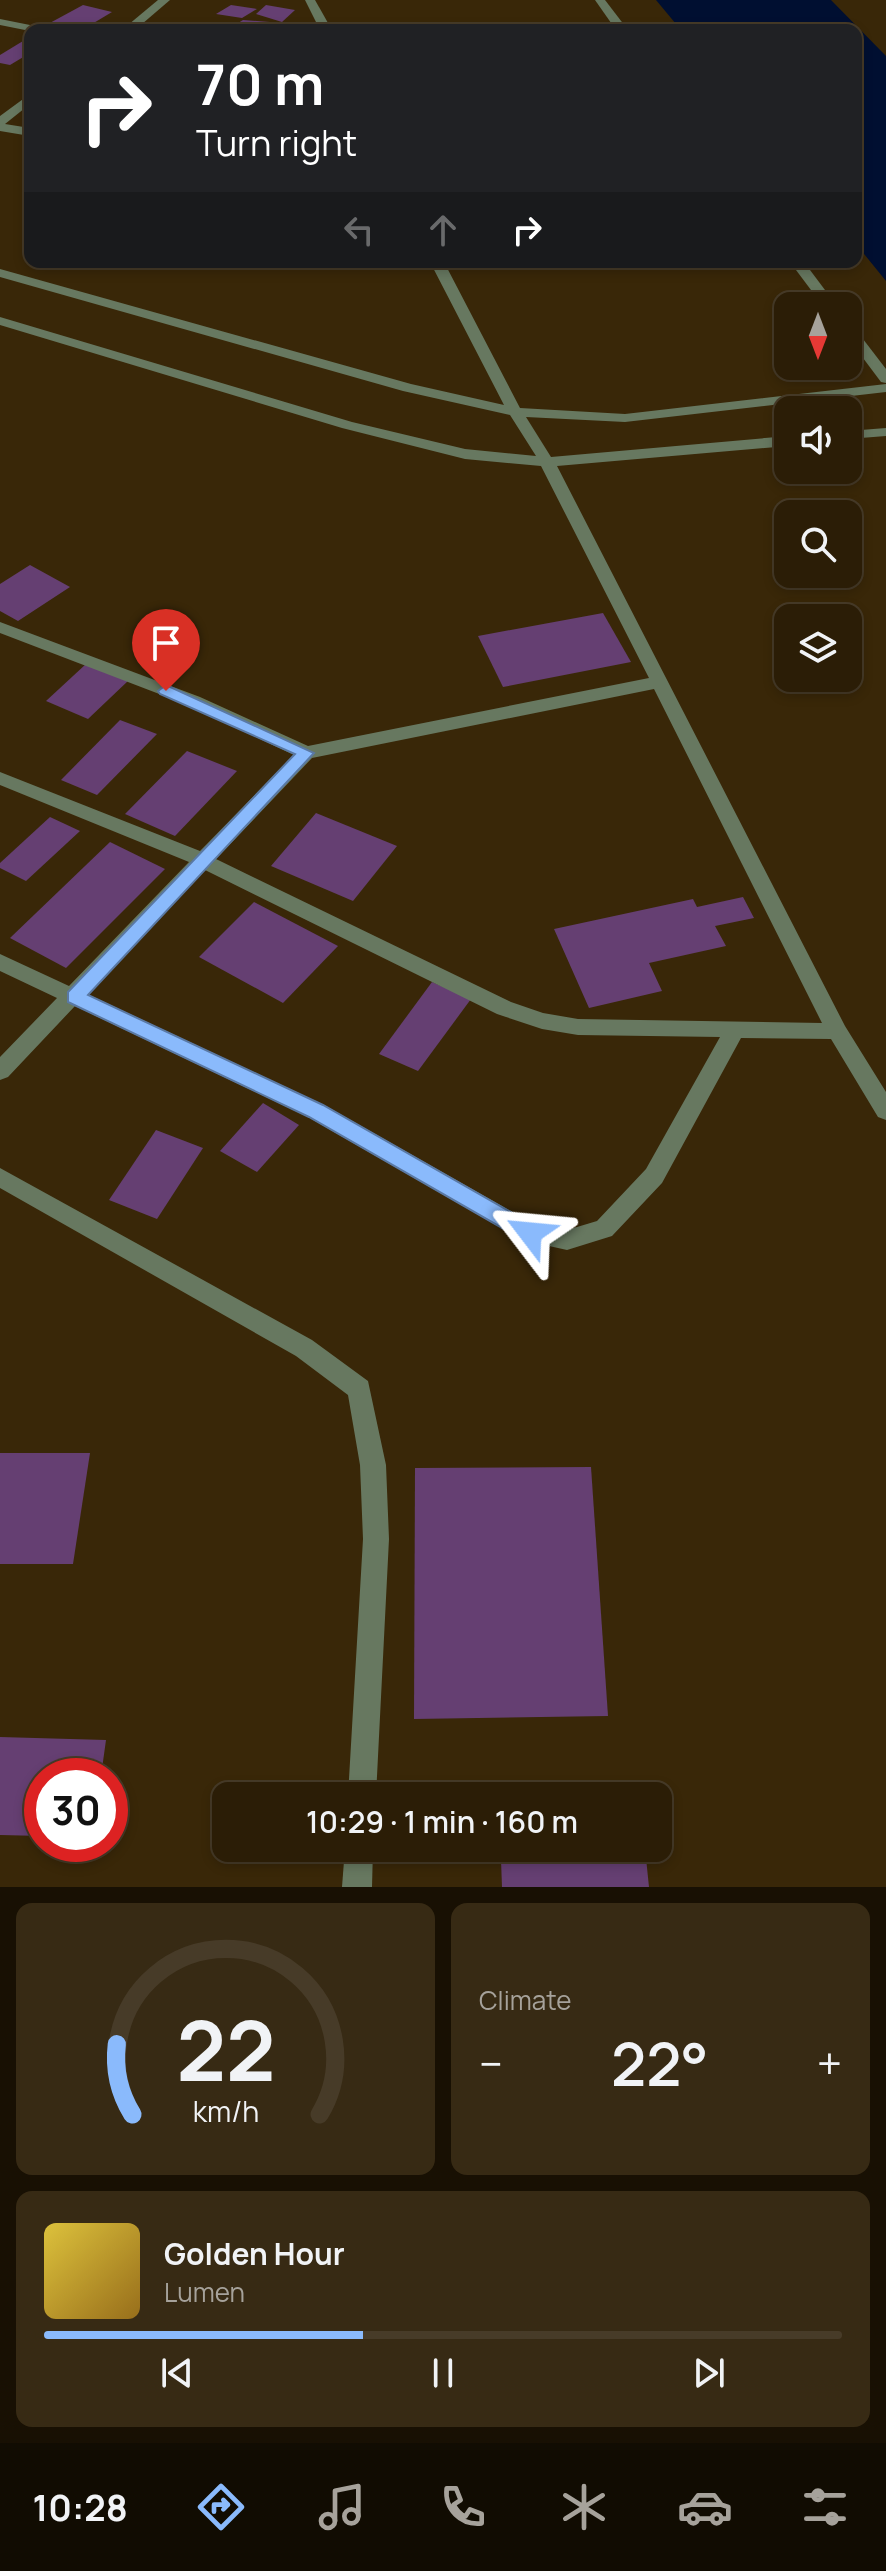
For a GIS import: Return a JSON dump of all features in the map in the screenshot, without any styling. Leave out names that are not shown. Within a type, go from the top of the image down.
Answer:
[{"type":"street","points":[[135,24],[165,0]]},
{"type":"street","points":[[310,0],[323,24]]},
{"type":"street","points":[[600,0],[618,24]]},
{"type":"street","points":[[0,22],[24,27]]},
{"type":"street","points":[[0,124],[24,103]]},
{"type":"street","points":[[0,124],[24,130]]},
{"type":"street","points":[[440,268],[515,412],[547,462],[837,1031],[886,1111]]},
{"type":"street","points":[[802,268],[820,292]]},
{"type":"street","points":[[0,273],[408,388],[515,412],[625,418],[886,388]]},
{"type":"street","points":[[0,321],[347,425],[465,454],[547,462],[774,442]]},
{"type":"street","points":[[862,347],[886,379]]},
{"type":"street","points":[[862,434],[886,432]]},
{"type":"street","points":[[0,627],[194,701],[306,753]]},
{"type":"street","points":[[0,1071],[75,997],[306,753],[659,682]]},
{"type":"street","points":[[0,778],[202,860],[504,1008],[542,1021],[578,1027],[837,1031]]},
{"type":"street","points":[[0,962],[316,1111],[530,1233],[567,1240],[604,1229],[654,1176],[735,1029]]},
{"type":"street","points":[[0,1177],[304,1348],[359,1389],[373,1465],[376,1539],[363,1782]]},
{"type":"street","points":[[357,1887],[358,1862]]},
{"type":"water","points":[[656,0],[831,0],[855,24],[676,24]]},
{"type":"water","points":[[862,32],[886,56],[886,281],[862,251]]},
{"type":"building","points":[[83,5],[112,12],[92,24],[48,24]]},
{"type":"building","points":[[231,5],[257,9],[242,18],[216,14]]},
{"type":"building","points":[[266,5],[295,10],[282,22],[256,14]]},
{"type":"building","points":[[243,20],[270,22],[268,24],[237,24]]},
{"type":"building","points":[[24,41],[24,57],[10,65],[0,63],[0,55]]},
{"type":"building","points":[[30,565],[70,587],[18,621],[0,611],[0,584]]},
{"type":"building","points":[[603,613],[631,662],[503,687],[478,636]]},
{"type":"building","points":[[86,664],[129,680],[88,719],[46,701]]},
{"type":"building","points":[[120,720],[157,734],[97,795],[61,780]]},
{"type":"building","points":[[187,751],[237,771],[175,836],[125,814]]},
{"type":"building","points":[[316,813],[397,846],[353,901],[271,866]]},
{"type":"building","points":[[50,817],[80,831],[26,881],[0,868],[0,863]]},
{"type":"building","points":[[110,842],[165,869],[66,968],[10,938]]},
{"type":"building","points":[[743,897],[754,918],[715,926],[726,946],[649,963],[662,991],[589,1008],[554,929],[693,899],[697,907]]},
{"type":"building","points":[[254,902],[338,946],[283,1003],[199,957]]},
{"type":"building","points":[[432,982],[471,999],[418,1071],[379,1054]]},
{"type":"building","points":[[263,1103],[299,1125],[257,1172],[220,1151]]},
{"type":"building","points":[[156,1130],[203,1148],[157,1219],[109,1200]]},
{"type":"building","points":[[0,1453],[90,1453],[73,1564],[0,1564]]},
{"type":"building","points":[[591,1467],[608,1716],[414,1719],[415,1468]]},
{"type":"building","points":[[0,1737],[106,1740],[104,1758],[24,1758],[24,1836],[0,1835]]},
{"type":"building","points":[[501,1862],[646,1862],[649,1887],[502,1887]]},
{"type":"route","points":[[166,691],[306,753],[75,997],[316,1111],[530,1233]]}]
